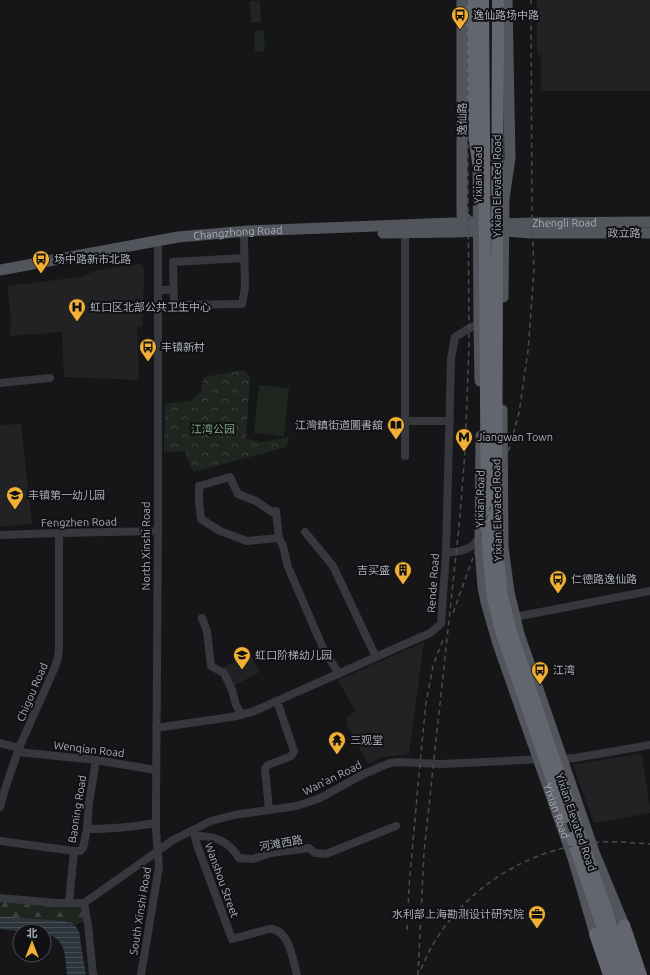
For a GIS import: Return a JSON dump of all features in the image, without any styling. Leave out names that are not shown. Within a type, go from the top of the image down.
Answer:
[{"type":"highway","points":[[472,0],[472,102],[473,128],[478,163]]},
{"type":"highway","name":"Yixian Elevated Road","points":[[483,0],[487,524],[491,581],[497,615],[504,641],[619,975]]},
{"type":"highway","name":"Yixian Elevated Road","points":[[497,0],[496,536],[502,596],[511,632],[629,975]]},
{"type":"highway","points":[[502,0],[502,125],[505,171],[504,199]]},
{"type":"highway","points":[[624,925],[641,975]]},
{"type":"highway","points":[[595,934],[609,975]]},
{"type":"main road","name":"逸仙路","points":[[462,0],[462,215],[476,225]]},
{"type":"main road","name":"Yixian Road","points":[[477,0],[478,163],[476,225],[481,412],[480,538],[483,587],[498,644],[573,858],[595,934],[605,949],[614,975]]},
{"type":"main road","name":"Yixian Road","points":[[497,0],[500,182],[504,199]]},
{"type":"main road","name":"Yixian Road","points":[[507,0],[510,158],[504,199],[502,323],[503,547],[508,592],[525,651],[594,852],[624,925],[624,938],[636,975]]},
{"type":"main road","name":"Zhengli Road","points":[[504,227],[532,222],[650,222]]},
{"type":"main road","name":"政立路","points":[[476,225],[504,227],[532,233],[650,233]]},
{"type":"main road","name":"Changzhong Road","points":[[0,270],[158,244],[268,235],[454,232],[476,225]]},
{"type":"main road","name":"Changzhong Road","points":[[0,275],[158,244],[178,237],[248,231],[476,225]]},
{"type":"main road","points":[[573,858],[574,853],[580,848],[586,847],[594,852]]},
{"type":"main road","points":[[624,925],[633,938],[647,975]]},
{"type":"main road","points":[[595,934],[596,951],[604,975]]},
{"type":"street","points":[[405,233],[405,456]]},
{"type":"street","points":[[244,238],[245,288],[242,304],[174,305],[173,262],[244,258]]},
{"type":"street","name":"North Xinshi Road","points":[[158,244],[156,728],[156,823],[158,851]]},
{"type":"street","points":[[158,290],[174,290]]},
{"type":"street","name":"Rende Road","points":[[156,728],[242,715],[252,712],[430,634],[441,624],[446,553],[451,359],[455,337],[473,326],[502,323]]},
{"type":"street","points":[[0,383],[50,378]]},
{"type":"street","points":[[405,421],[450,421]]},
{"type":"street","points":[[280,538],[247,541],[220,531],[201,519],[199,486],[230,477],[238,494],[256,501],[272,512],[276,511],[280,538],[288,567],[324,650],[339,674]]},
{"type":"street","name":"Fengzhen Road","points":[[0,535],[158,531]]},
{"type":"street","points":[[305,532],[334,566],[376,657]]},
{"type":"street","name":"Chigou Road","points":[[0,807],[19,750],[56,667],[59,646],[59,533]]},
{"type":"street","points":[[446,553],[466,550],[473,546],[480,538]]},
{"type":"street","points":[[491,621],[650,591]]},
{"type":"street","points":[[202,618],[207,631],[212,666],[224,673],[232,690],[236,705],[242,715]]},
{"type":"street","points":[[269,810],[265,769],[266,766],[289,757],[294,751],[277,701]]},
{"type":"street","name":"Wenqian Road","points":[[0,743],[19,750],[96,760],[156,770]]},
{"type":"street","name":"Wan'an Road","points":[[84,903],[173,840],[194,833],[211,821],[234,815],[296,806],[309,802],[390,763],[440,764],[562,759],[650,745]]},
{"type":"street","name":"Baoning Road","points":[[69,903],[74,851],[80,851],[83,848],[96,760]]},
{"type":"street","points":[[87,829],[107,829],[156,823]]},
{"type":"street","name":"河滩西路","points":[[194,833],[207,835],[220,840],[235,851],[239,858],[253,860],[271,853],[309,848],[315,853],[326,854],[396,826]]},
{"type":"street","name":"Wanshou Street","points":[[194,833],[232,939],[269,929],[276,930],[284,937],[289,945],[297,975]]},
{"type":"street","points":[[0,841],[74,851]]},
{"type":"street","name":"South Xinshi Road","points":[[140,975],[159,867],[158,851]]},
{"type":"street","points":[[0,898],[57,903],[84,903],[88,925],[93,975]]},
{"type":"shaded area","points":[[537,0],[650,0],[650,91],[541,91],[541,55],[537,55]]},
{"type":"shaded area","name":"虹口区北部公共卫生中心","points":[[140,264],[143,266],[144,270],[143,325],[137,328],[139,380],[64,377],[62,332],[10,336],[11,319],[7,286],[80,277],[97,270]]},
{"type":"shaded area","points":[[21,424],[32,524],[0,527],[0,425]]},
{"type":"shaded area","points":[[424,642],[409,754],[380,758],[368,764],[347,726],[347,717],[355,711],[338,680]]},
{"type":"shaded area","name":"虹口阶梯幼儿园","points":[[251,655],[260,672],[233,686],[223,668],[241,658]]},
{"type":"shaded area","points":[[638,754],[642,755],[650,813],[594,823],[574,768],[575,764]]},
{"type":"shaded area","points":[[0,916],[64,921],[73,925],[79,932],[86,975],[67,975],[65,955],[61,944],[52,936],[52,923],[12,923],[12,930],[0,929]]},
{"type":"green space","points":[[250,1],[260,1],[261,22],[251,23]]},
{"type":"green space","points":[[264,30],[265,51],[255,52],[254,31]]},
{"type":"green space","name":"江湾公园","points":[[244,370],[250,377],[246,439],[261,442],[289,437],[287,447],[193,472],[185,451],[164,452],[165,404],[191,401],[201,392],[204,377]]},
{"type":"green space","points":[[259,385],[289,388],[284,436],[254,433]]},
{"type":"green space","points":[[0,900],[80,906],[83,921],[75,926],[64,921],[0,916]]},
{"type":"railway","points":[[418,975],[424,852],[459,527],[465,452],[469,345],[467,0]]},
{"type":"railway","points":[[453,613],[503,471],[519,413],[528,351],[534,270],[532,223],[531,0]]},
{"type":"railway","points":[[407,930],[409,887],[426,703],[433,666],[444,637]]},
{"type":"railway","points":[[421,969],[433,945],[448,923],[465,903],[508,871],[532,859],[557,850],[583,844],[596,842],[650,844]]},
{"type":"place","name":"逸仙路场中路","points":[[460,30]]},
{"type":"place","name":"场中路新市北路","points":[[41,274]]},
{"type":"place","name":"虹口区北部公共卫生中心","points":[[77,322]]},
{"type":"place","name":"丰镇新村","points":[[148,362]]},
{"type":"place","name":"江灣鎮街道圖書舘","points":[[396,440]]},
{"type":"place","name":"Jiangwan Town","points":[[464,452]]},
{"type":"place","name":"丰镇第一幼儿园","points":[[15,510]]},
{"type":"place","name":"吉买盛","points":[[403,585]]},
{"type":"place","name":"仁德路逸仙路","points":[[558,594]]},
{"type":"place","name":"虹口阶梯幼儿园","points":[[242,670]]},
{"type":"place","name":"江湾","points":[[540,685]]},
{"type":"place","name":"三观堂","points":[[337,755]]},
{"type":"place","name":"水利部上海勘测设计研究院","points":[[537,929]]}]
